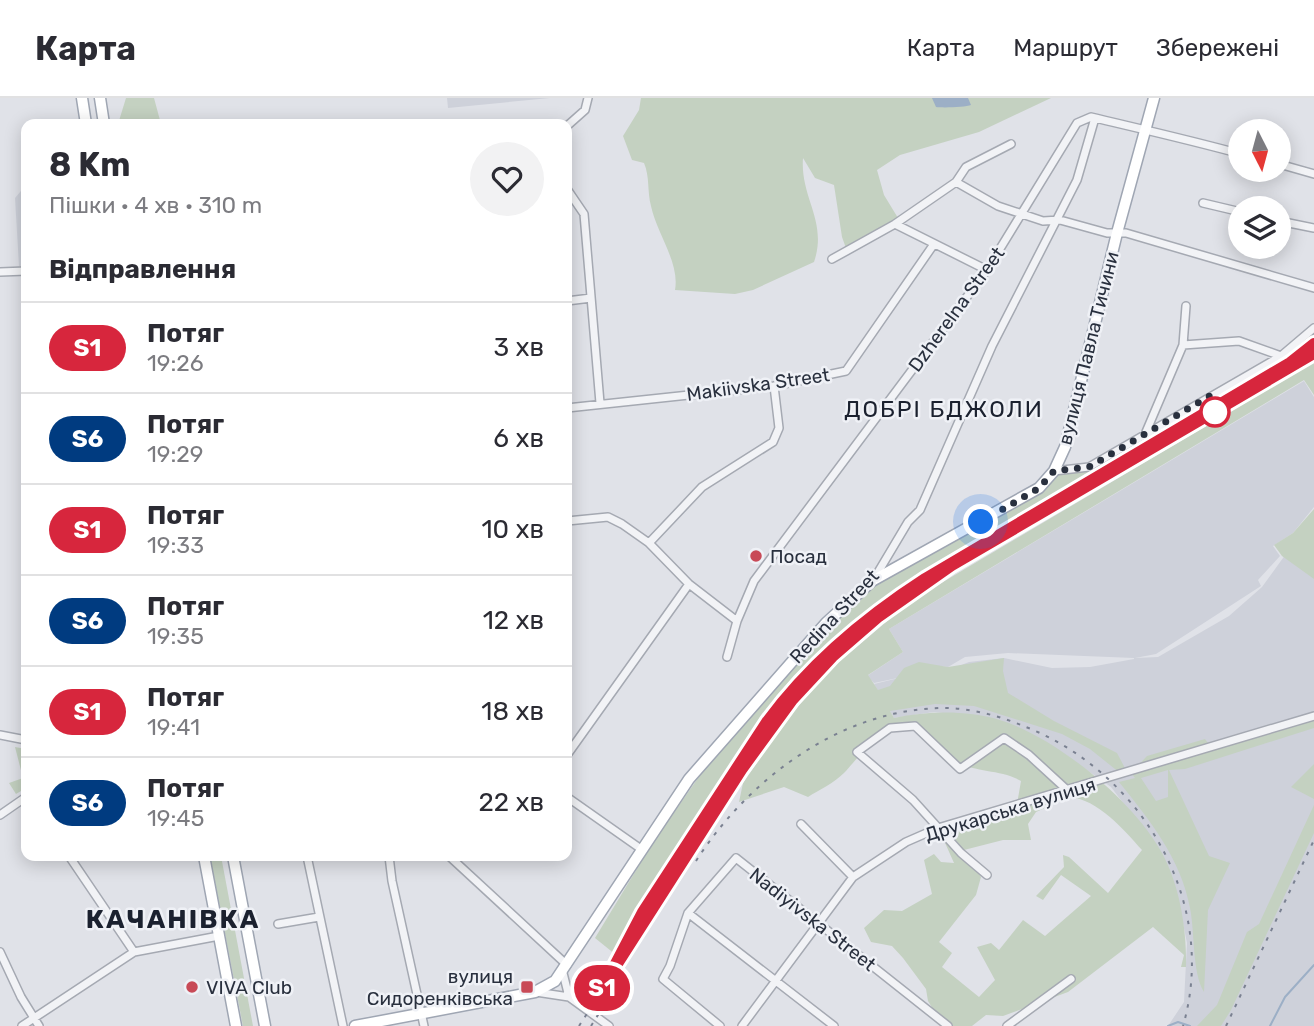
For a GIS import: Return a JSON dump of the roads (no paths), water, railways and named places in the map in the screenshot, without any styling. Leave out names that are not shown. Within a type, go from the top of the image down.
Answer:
[{"type":"main road","points":[[82,98],[85,119]]},
{"type":"main road","points":[[100,98],[103,119]]},
{"type":"main road","name":"вулиця Павла Тичини","points":[[872,581],[1039,488],[1054,471],[1065,447],[1117,233],[1154,98]]},
{"type":"main road","name":"Redina Street","points":[[535,992],[565,969],[689,779],[826,623],[872,581]]},
{"type":"main road","points":[[205,861],[236,1026]]},
{"type":"main road","points":[[234,861],[265,1026]]},
{"type":"main road","points":[[355,1026],[535,992]]},
{"type":"street","points":[[572,122],[585,110],[588,98]]},
{"type":"street","points":[[1095,118],[1228,151]]},
{"type":"street","name":"Dzherelna Street","points":[[727,657],[737,621],[754,582],[987,270],[1023,214],[1065,139],[1077,123],[1095,118]]},
{"type":"street","name":"Redina Street","points":[[872,581],[908,522],[920,510],[992,346],[1077,180],[1095,118]]},
{"type":"street","points":[[832,259],[895,223],[956,182],[966,167],[1011,144]]},
{"type":"street","points":[[1292,168],[1314,174]]},
{"type":"street","points":[[956,182],[998,206],[1043,221],[1055,220],[1117,233],[1265,271],[1314,288]]},
{"type":"street","points":[[572,196],[584,214],[600,403]]},
{"type":"street","points":[[1203,203],[1228,209]]},
{"type":"street","points":[[895,223],[987,270]]},
{"type":"street","points":[[1291,223],[1314,228]]},
{"type":"street","name":"Makiivska Street","points":[[572,407],[774,386],[846,371],[934,244]]},
{"type":"street","points":[[0,272],[21,271]]},
{"type":"street","points":[[572,300],[591,298]]},
{"type":"street","points":[[1146,433],[1183,345],[1186,306]]},
{"type":"street","points":[[1054,471],[1089,467],[1281,356],[1314,328]]},
{"type":"street","points":[[1183,345],[1239,341],[1281,356]]},
{"type":"street","points":[[649,543],[702,487],[774,442],[779,428],[774,386]]},
{"type":"street","points":[[572,521],[608,517],[649,543],[689,584],[737,621]]},
{"type":"street","points":[[572,748],[689,584]]},
{"type":"street","name":"Друкарська вулиця","points":[[742,1026],[853,877],[897,848],[938,828],[1314,716]]},
{"type":"street","points":[[987,875],[913,800],[858,752],[890,728],[915,726],[960,769],[1004,738],[1029,755],[1066,789]]},
{"type":"street","points":[[0,735],[21,739]]},
{"type":"street","points":[[0,815],[21,800]]},
{"type":"street","points":[[572,801],[641,849]]},
{"type":"street","points":[[802,824],[853,877]]},
{"type":"street","name":"Nadiyivska Street","points":[[688,913],[736,858],[948,1026]]},
{"type":"street","points":[[72,861],[134,952]]},
{"type":"street","points":[[308,861],[343,1026]]},
{"type":"street","points":[[390,861],[424,1026]]},
{"type":"street","points":[[454,861],[565,969],[569,997]]},
{"type":"street","points":[[720,1026],[663,979],[688,913],[834,1026]]},
{"type":"street","points":[[278,924],[319,917]]},
{"type":"street","points":[[22,1026],[134,952],[219,936]]},
{"type":"street","points":[[0,952],[20,997],[39,1026]]},
{"type":"street","points":[[1007,1026],[1071,979]]},
{"type":"street","points":[[535,992],[569,997],[609,1026]]},
{"type":"water","points":[[932,98],[968,98],[971,105],[936,107]]},
{"type":"waterway","points":[[1270,1026],[1285,997],[1314,965]]},
{"type":"waterway","points":[[1168,1026],[1178,1022],[1190,1026]]},
{"type":"railway","points":[[579,1026],[774,725],[833,657],[878,618],[952,566],[1314,354]]},
{"type":"railway","points":[[696,861],[743,802],[771,776],[834,735],[869,721],[906,711],[954,708],[1006,719],[1068,748],[1105,776],[1136,809],[1162,847],[1180,889],[1190,933],[1191,979],[1183,1026]]},
{"type":"railway","points":[[1226,1026],[1314,840]]},
{"type":"railway","points":[[591,1026],[628,967]]},
{"type":"train","name":"S1","points":[[1314,343],[1290,362],[925,578],[879,610],[834,649],[783,699],[766,722],[642,912],[600,992],[742,770],[774,725],[808,683],[859,633],[899,601],[952,566],[1314,354]]},
{"type":"place","name":"Посад","points":[[756,556]]},
{"type":"place","name":"VIVA Club","points":[[192,987]]},
{"type":"place","name":"вулиця Сидоренківська","points":[[527,987]]},
{"type":"district","name":"ДОБРІ БДЖОЛИ","points":[[944,409]]},
{"type":"district","name":"КАЧАНІВКА","points":[[173,919]]}]
